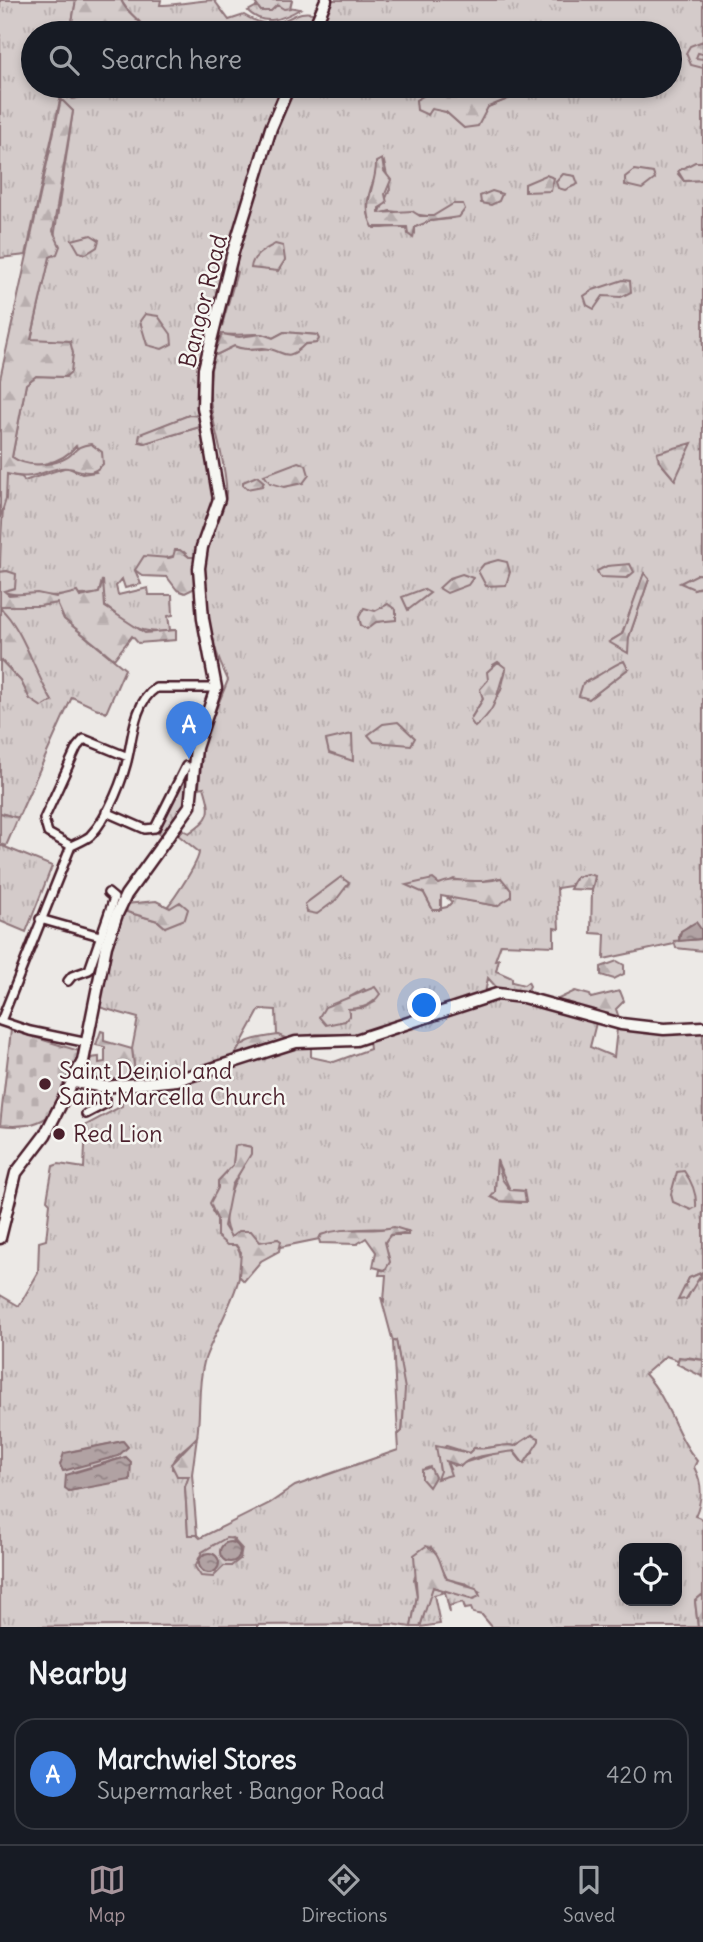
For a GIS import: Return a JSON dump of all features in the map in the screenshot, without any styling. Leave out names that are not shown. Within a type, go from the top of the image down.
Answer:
[{"type":"main road","points":[[317,21],[326,0]]},
{"type":"main road","name":"Bangor Road","points":[[0,1238],[16,1173],[45,1135],[74,1082],[88,1043],[106,946],[117,914],[126,895],[186,815],[191,797],[196,748],[216,688],[203,619],[199,568],[202,547],[219,499],[203,407],[203,376],[233,252],[271,128],[284,98]]},
{"type":"main road","points":[[74,1082],[105,1087],[177,1080],[308,1040],[356,1040],[496,994],[523,997],[621,1024],[664,1029],[703,1027]]},
{"type":"street","points":[[88,1043],[30,1031],[1,1021],[71,846],[89,837],[106,812],[128,757],[131,730],[153,690],[216,688]]},
{"type":"street","points":[[71,846],[48,833],[44,820],[77,747],[84,739],[128,757]]},
{"type":"street","points":[[106,812],[152,830],[181,770]]},
{"type":"street","points":[[68,981],[72,976],[89,970],[113,896]]},
{"type":"street","points":[[40,919],[100,936]]},
{"type":"street","points":[[86,1114],[106,1105],[105,1087]]},
{"type":"green space","points":[[0,0],[76,0],[72,21],[21,21],[21,98],[279,98],[264,131],[206,340],[199,383],[201,416],[189,415],[140,435],[139,442],[145,443],[203,426],[215,489],[214,508],[196,557],[189,557],[184,552],[148,562],[135,570],[141,584],[125,588],[122,579],[116,586],[118,595],[148,588],[149,595],[172,595],[173,615],[168,616],[170,630],[176,630],[145,631],[123,619],[105,606],[102,580],[99,593],[92,594],[34,596],[3,591],[7,571],[0,572],[0,559],[6,474],[22,477],[24,481],[67,467],[82,474],[96,472],[76,446],[55,461],[37,465],[20,462],[12,457],[26,384],[36,376],[65,377],[31,340],[54,238],[73,111],[60,100],[26,255],[0,258]]},
{"type":"green space","points":[[76,0],[121,0],[138,21],[72,21]]},
{"type":"green space","points":[[121,0],[161,0],[160,5],[166,5],[214,0],[229,20],[244,15],[257,21],[138,21]]},
{"type":"green space","points":[[253,0],[292,0],[290,8],[284,9],[277,5],[271,11],[261,11]]},
{"type":"green space","points":[[331,0],[703,0],[703,162],[683,168],[678,174],[684,181],[703,180],[703,575],[697,574],[694,589],[703,586],[703,935],[701,929],[690,925],[679,934],[679,941],[674,944],[604,959],[605,934],[591,933],[592,890],[595,880],[587,874],[576,877],[570,886],[557,888],[559,929],[554,928],[554,946],[501,944],[495,960],[499,959],[496,971],[512,978],[512,982],[524,985],[528,982],[530,986],[526,993],[497,988],[488,978],[485,993],[362,1035],[316,1034],[287,1039],[277,1035],[276,1010],[260,1009],[235,1057],[185,1075],[136,1083],[132,1049],[138,1018],[99,1007],[109,957],[126,904],[127,912],[158,921],[165,927],[170,908],[167,907],[195,864],[199,852],[178,835],[183,830],[189,833],[208,814],[204,787],[199,788],[203,741],[228,680],[210,629],[204,593],[206,557],[224,505],[226,491],[224,465],[211,405],[214,352],[216,355],[234,346],[252,350],[316,343],[317,335],[284,332],[273,338],[262,334],[222,334],[218,339],[237,272],[234,264],[276,131],[290,98],[436,98],[432,108],[446,112],[464,128],[487,107],[510,98],[682,98],[682,21],[322,21]],"holes":[[[384,162],[390,189],[379,214],[390,211],[450,219],[430,221],[415,227],[415,233],[400,227],[375,228],[368,212],[369,195]],[[691,444],[674,479],[659,461]],[[644,574],[649,579],[629,637],[610,641],[622,634]],[[375,611],[382,621],[361,625],[359,617]],[[498,662],[506,669],[501,690],[495,700],[470,720],[483,699],[493,665]],[[611,669],[628,669],[589,699],[583,683]],[[501,878],[497,906],[445,896],[452,902],[447,907],[433,910],[424,893],[454,879],[469,883]],[[364,989],[375,1002],[363,1008],[348,1009],[341,1002]]]},
{"type":"green space","points":[[277,5],[300,9],[274,20],[260,19],[248,11],[257,6],[261,11]]},
{"type":"green space","points":[[307,12],[316,14],[313,21],[282,21]]},
{"type":"green space","points":[[703,41],[703,54],[698,53],[696,58],[703,59],[703,68],[691,65],[686,53],[690,46]]},
{"type":"green space","points":[[510,98],[488,107],[478,126],[464,128],[446,112],[432,109],[428,115],[417,110],[416,100]]},
{"type":"green space","points":[[61,99],[73,111],[53,231],[60,246],[57,254],[50,257],[31,339],[70,341],[73,353],[71,372],[65,377],[36,376],[26,384],[12,457],[30,464],[50,463],[66,458],[80,447],[91,444],[102,452],[103,464],[90,472],[61,468],[27,476],[7,474],[6,499],[0,518],[0,379]]},
{"type":"green space","points":[[382,159],[384,171],[391,180],[385,194],[387,203],[379,208],[379,213],[412,211],[420,216],[433,216],[453,204],[463,204],[465,209],[459,217],[430,221],[415,227],[413,238],[408,234],[407,227],[373,227],[369,219],[368,202],[376,162]]},
{"type":"green space","points":[[695,162],[703,162],[703,180],[684,181],[678,171]]},
{"type":"green space","points":[[634,170],[653,173],[655,179],[642,189],[625,185],[625,177]]},
{"type":"green space","points":[[563,174],[575,176],[578,184],[565,190],[558,188],[556,182]]},
{"type":"green space","points":[[546,175],[554,178],[551,191],[525,192],[525,184]]},
{"type":"green space","points":[[492,191],[502,194],[499,201],[491,205],[481,203],[480,196]]},
{"type":"green space","points":[[91,235],[99,240],[97,247],[86,254],[79,252],[72,240]]},
{"type":"green space","points":[[275,244],[283,246],[285,260],[278,271],[251,268],[256,256]]},
{"type":"green space","points":[[623,280],[630,281],[631,292],[621,297],[603,296],[594,309],[587,305],[584,296],[593,290]]},
{"type":"green space","points":[[145,314],[158,316],[171,334],[172,344],[162,349],[147,345],[140,321]]},
{"type":"green space","points":[[284,332],[317,335],[319,339],[316,343],[305,344],[288,355],[270,349],[234,346],[216,355],[214,352],[222,334],[239,337],[262,334],[273,338]]},
{"type":"green space","points":[[189,415],[201,416],[203,426],[145,443],[139,441],[140,434]]},
{"type":"green space","points":[[692,443],[675,480],[659,461],[657,453]]},
{"type":"green space","points":[[298,462],[306,465],[309,475],[303,483],[284,487],[270,483],[264,475]]},
{"type":"green space","points":[[257,476],[264,482],[262,486],[247,489],[243,485],[243,482]]},
{"type":"green space","points":[[200,546],[197,587],[185,593],[177,590],[167,577],[143,576],[135,570],[144,556],[169,558],[173,557],[175,550],[180,550],[189,557],[196,557]]},
{"type":"green space","points":[[498,560],[507,562],[510,572],[506,585],[486,586],[478,571],[484,564]]},
{"type":"green space","points":[[630,564],[634,572],[627,578],[600,577],[597,571],[607,566]]},
{"type":"green space","points":[[0,572],[16,574],[15,588],[4,591],[9,595],[37,593],[56,597],[77,592],[80,597],[99,593],[103,580],[105,607],[145,633],[176,630],[176,640],[138,643],[132,636],[114,659],[64,619],[57,603],[0,606]]},
{"type":"green space","points":[[644,573],[649,579],[629,637],[628,653],[609,642],[622,634]]},
{"type":"green space","points":[[462,574],[473,578],[468,585],[447,593],[439,588],[450,578]]},
{"type":"green space","points":[[698,574],[703,575],[703,586],[694,589],[680,583]]},
{"type":"green space","points":[[423,589],[430,593],[408,610],[402,597]]},
{"type":"green space","points":[[57,603],[64,619],[125,669],[106,713],[72,697],[18,818],[0,813],[0,659],[21,681],[30,699],[52,701],[0,606]]},
{"type":"green space","points":[[388,604],[396,610],[396,620],[376,622],[367,629],[361,625],[359,617],[364,608],[375,611]]},
{"type":"green space","points":[[0,608],[22,638],[52,701],[42,707],[30,699],[21,681],[0,659]]},
{"type":"green space","points":[[624,661],[628,669],[589,699],[579,696],[583,683]]},
{"type":"green space","points":[[498,662],[506,668],[496,700],[489,713],[475,727],[470,720],[483,699],[480,689],[488,680],[487,672]]},
{"type":"green space","points":[[398,722],[415,738],[411,745],[374,742],[368,735],[383,724]]},
{"type":"green space","points":[[352,734],[353,761],[329,753],[326,740]]},
{"type":"green space","points":[[188,765],[188,802],[167,839],[158,833]]},
{"type":"green space","points":[[0,813],[18,818],[6,846],[0,844]]},
{"type":"green space","points":[[0,845],[52,866],[26,932],[0,921]]},
{"type":"green space","points":[[587,874],[595,876],[592,890],[570,889],[576,877]]},
{"type":"green space","points":[[341,877],[349,883],[336,900],[317,914],[307,912],[305,904]]},
{"type":"green space","points":[[501,878],[511,890],[511,897],[497,906],[441,896],[441,910],[433,910],[424,893],[406,885],[433,879],[439,884],[453,880],[484,881]]},
{"type":"green space","points":[[156,901],[170,908],[180,902],[188,909],[185,919],[165,927],[158,921],[127,912],[126,904]]},
{"type":"green space","points":[[703,935],[703,951],[676,948],[674,941],[701,939]]},
{"type":"green space","points":[[617,961],[624,965],[624,974],[614,979],[601,975],[601,967]]},
{"type":"green space","points":[[375,987],[380,994],[377,998],[366,1006],[348,1009],[350,1015],[345,1021],[326,1025],[319,1017],[325,1007]]},
{"type":"green space","points":[[575,991],[590,995],[591,998],[620,991],[624,1001],[616,1009],[619,1018],[554,1001]]},
{"type":"green space","points":[[495,999],[532,1003],[596,1023],[590,1047],[614,1057],[617,1029],[674,1034],[703,1032],[703,1272],[689,1278],[684,1289],[688,1297],[694,1284],[703,1276],[703,1360],[687,1357],[677,1360],[666,1356],[645,1374],[661,1395],[689,1451],[697,1461],[694,1467],[701,1492],[695,1516],[703,1519],[703,1594],[695,1601],[698,1627],[492,1627],[482,1615],[473,1613],[471,1608],[465,1609],[463,1602],[449,1606],[450,1613],[445,1592],[434,1595],[440,1624],[420,1627],[432,1587],[473,1598],[480,1592],[467,1584],[447,1579],[431,1547],[414,1579],[417,1596],[411,1627],[392,1624],[0,1627],[0,1295],[19,1306],[38,1273],[39,1242],[46,1240],[50,1203],[47,1200],[53,1166],[59,1164],[84,1168],[86,1125],[122,1106],[121,1090],[179,1086],[281,1051],[311,1045],[311,1057],[334,1062],[370,1049],[369,1041]],"holes":[[[235,1146],[251,1147],[227,1204],[226,1227],[231,1237],[256,1238],[260,1243],[278,1239],[280,1247],[343,1231],[408,1231],[408,1235],[390,1235],[385,1242],[385,1270],[380,1270],[379,1275],[386,1275],[384,1301],[381,1297],[398,1352],[403,1386],[402,1431],[397,1434],[398,1450],[295,1486],[270,1503],[200,1538],[188,1534],[185,1487],[190,1475],[172,1469],[172,1464],[177,1455],[197,1437],[204,1362],[237,1286],[241,1270],[241,1256],[236,1246],[217,1236],[217,1219],[212,1211],[218,1188],[233,1165]],[[497,1161],[510,1190],[524,1191],[520,1203],[499,1201],[495,1192]],[[532,1435],[533,1453],[521,1461],[513,1451],[502,1451],[454,1466],[446,1460],[450,1469],[440,1471],[438,1454],[446,1446],[469,1453],[474,1448],[515,1446]],[[123,1441],[66,1470],[72,1451]],[[126,1457],[83,1488],[69,1491],[73,1472]],[[232,1538],[241,1548],[231,1566],[224,1566],[213,1545]]]},
{"type":"green space","points":[[11,1030],[79,1051],[70,1085],[63,1099],[56,1110],[34,1124],[0,1125]]},
{"type":"green space","points":[[101,1031],[104,1032],[104,1041],[132,1049],[136,1083],[109,1085],[87,1078],[91,1058],[99,1057],[99,1063],[105,1062],[105,1047],[96,1045]]},
{"type":"green space","points":[[278,1035],[287,1039],[235,1057],[246,1042]]},
{"type":"green space","points":[[235,1146],[251,1147],[251,1154],[232,1185],[224,1226],[231,1237],[239,1231],[251,1231],[260,1242],[278,1239],[281,1241],[279,1251],[261,1261],[244,1281],[239,1276],[241,1252],[236,1245],[227,1245],[217,1236],[217,1219],[210,1203],[218,1188],[218,1181],[233,1165]]},
{"type":"green space","points":[[497,1160],[502,1179],[510,1190],[524,1191],[526,1202],[499,1201],[491,1197],[495,1192]]},
{"type":"green space","points":[[684,1171],[696,1197],[696,1207],[691,1210],[673,1202],[671,1194],[677,1172]]},
{"type":"green space","points":[[394,1227],[410,1232],[390,1235],[385,1242],[390,1262],[385,1270],[373,1267],[376,1252],[366,1238],[357,1244],[320,1243],[319,1239],[321,1235],[339,1230]]},
{"type":"green space","points":[[703,1272],[686,1299],[678,1300],[689,1278]]},
{"type":"green space","points":[[396,1340],[405,1389],[402,1431],[398,1435],[393,1342]]},
{"type":"green space","points":[[679,1357],[703,1360],[703,1377],[677,1364]]},
{"type":"green space","points":[[532,1435],[539,1438],[539,1441],[524,1464],[514,1451],[478,1457],[461,1466],[446,1461],[451,1475],[437,1479],[440,1471],[436,1446],[469,1453],[474,1448],[515,1446]]},
{"type":"green space","points":[[197,1437],[192,1474],[197,1535],[188,1535],[185,1487],[189,1476],[177,1476],[171,1464]]},
{"type":"green space","points":[[430,1467],[435,1477],[429,1487],[422,1479],[422,1470]]},
{"type":"green space","points":[[226,1538],[235,1539],[235,1542],[232,1540],[241,1553],[242,1548],[240,1559],[231,1566],[224,1566],[213,1577],[201,1576],[195,1567],[202,1552]]},
{"type":"green space","points":[[426,1546],[435,1552],[447,1579],[476,1588],[480,1596],[473,1599],[433,1587],[420,1627],[411,1627],[417,1596],[414,1555]]},
{"type":"green space","points":[[703,1594],[703,1627],[698,1627],[695,1601]]},
{"type":"water","points":[[696,922],[701,929],[701,939],[679,941],[681,931]]},
{"type":"water","points":[[123,1441],[128,1447],[118,1456],[63,1471],[60,1465],[64,1453]]},
{"type":"water","points":[[126,1457],[131,1462],[130,1480],[69,1491],[65,1488],[66,1475]]},
{"type":"water","points":[[230,1542],[237,1545],[240,1552],[237,1559],[230,1562],[223,1559],[220,1552],[223,1545]]},
{"type":"water","points":[[209,1553],[216,1556],[219,1563],[216,1570],[209,1573],[202,1570],[199,1563],[202,1556]]},
{"type":"place","name":"Marchwiel Stores","points":[[189,759]]},
{"type":"place","name":"Saint Deiniol and Saint Marcella Church","points":[[45,1084]]},
{"type":"place","name":"Red Lion","points":[[59,1134]]}]
